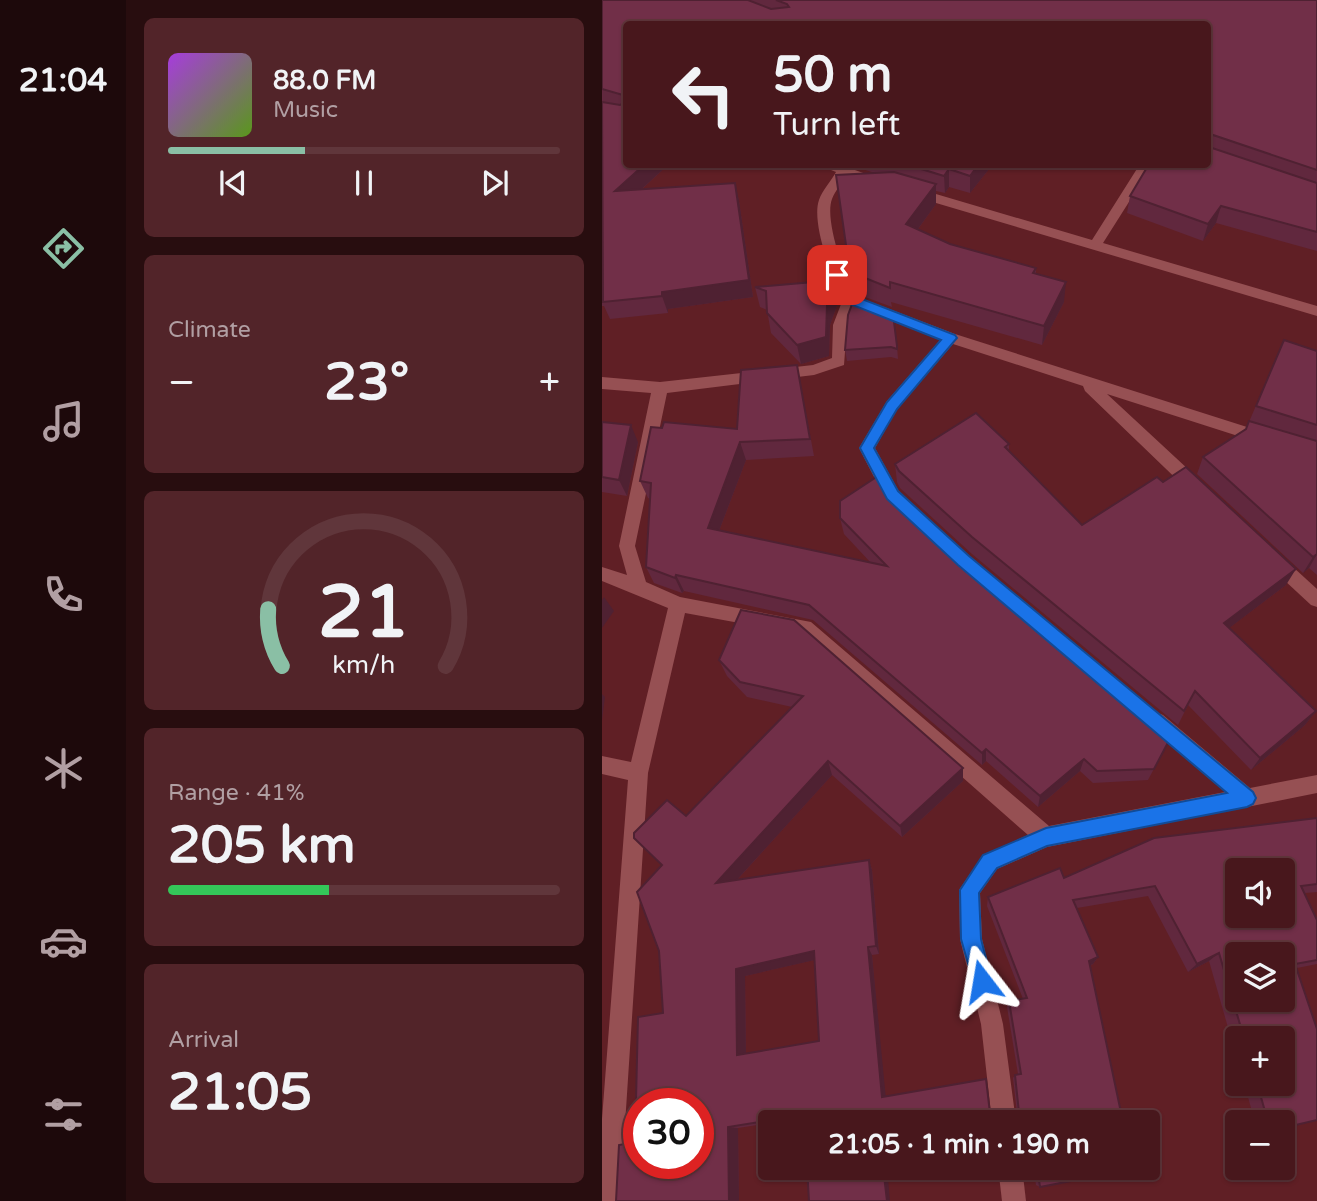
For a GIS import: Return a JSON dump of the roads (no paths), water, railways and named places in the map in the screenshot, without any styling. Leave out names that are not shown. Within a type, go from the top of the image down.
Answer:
[{"type":"street","points":[[837,168],[1094,247],[1317,310]]},
{"type":"street","points":[[1094,247],[1144,168]]},
{"type":"street","points":[[844,170],[825,200],[823,225],[832,247],[837,275],[850,299],[950,338],[1281,443]]},
{"type":"street","points":[[602,383],[660,388],[814,370],[839,362],[840,325],[850,299]]},
{"type":"street","points":[[923,523],[892,495],[867,448],[892,405],[950,338]]},
{"type":"street","points":[[1085,383],[1206,496]]},
{"type":"street","points":[[639,587],[627,546],[660,388]]},
{"type":"street","points":[[1266,553],[1317,600]]},
{"type":"street","points":[[602,574],[678,604],[804,627],[1046,837]]},
{"type":"street","points":[[608,1201],[638,773],[678,604]]},
{"type":"street","points":[[1142,710],[1247,798]]},
{"type":"street","points":[[602,765],[638,773]]},
{"type":"street","points":[[1003,1110],[992,1024],[971,939],[969,890],[990,862],[1046,837],[1317,784]]},
{"type":"street","points":[[1012,1180],[1014,1201]]}]
